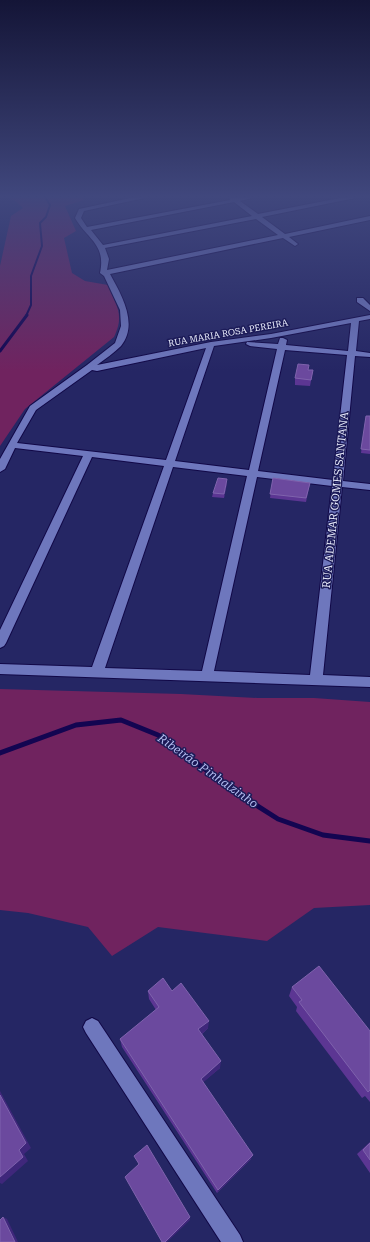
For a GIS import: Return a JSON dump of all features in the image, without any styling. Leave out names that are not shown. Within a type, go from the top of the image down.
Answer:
[{"type":"street","points":[[103,272],[106,258],[105,255]]},
{"type":"street","points":[[103,272],[189,255]]},
{"type":"street","points":[[0,469],[33,408],[90,367],[118,344],[125,326],[124,310],[103,272]]},
{"type":"street","points":[[360,300],[370,309]]},
{"type":"street","name":"RUA MARIA ROSA PEREIRA","points":[[90,367],[97,368],[212,344],[271,336],[370,317]]},
{"type":"street","name":"RUA ADEMAR GOMES SANTANA","points":[[316,681],[336,484],[355,319]]},
{"type":"street","points":[[271,336],[282,343]]},
{"type":"street","points":[[241,341],[250,344],[282,343],[351,350],[370,355]]},
{"type":"street","points":[[207,676],[282,343]]},
{"type":"street","points":[[97,672],[212,344]]},
{"type":"street","points":[[351,350],[370,348]]},
{"type":"street","points":[[12,445],[370,487]]},
{"type":"street","points":[[0,643],[88,455]]},
{"type":"street","points":[[0,669],[370,682]]},
{"type":"street","points":[[92,1028],[232,1242]]},
{"type":"shaded area","points":[[2,255],[68,255],[72,273],[85,281],[108,285],[118,310],[119,322],[114,337],[25,409],[0,446],[0,266]]},
{"type":"shaded area","points":[[0,689],[181,694],[258,698],[314,698],[370,702],[370,905],[314,908],[267,941],[158,927],[112,956],[88,927],[28,913],[0,910]]},
{"type":"building","points":[[298,364],[309,365],[308,370],[313,370],[311,380],[295,378]]},
{"type":"building","points":[[366,416],[370,416],[370,450],[361,449]]},
{"type":"building","points":[[218,478],[227,479],[224,494],[213,493]]},
{"type":"building","points":[[273,478],[310,483],[306,498],[270,494]]},
{"type":"building","points":[[319,966],[370,1031],[370,1090],[368,1092],[299,1002],[302,1000],[292,987]]},
{"type":"building","points":[[163,978],[172,991],[181,983],[209,1021],[198,1029],[221,1061],[201,1079],[253,1155],[218,1190],[120,1039],[159,1007],[148,991]]},
{"type":"building","points":[[0,1095],[26,1143],[19,1150],[23,1157],[0,1177]]},
{"type":"building","points":[[370,1143],[370,1160],[363,1150]]},
{"type":"building","points":[[147,1145],[190,1217],[165,1242],[162,1242],[125,1177],[139,1164],[134,1156]]},
{"type":"building","points":[[3,1217],[15,1242],[0,1242],[0,1220]]},
{"type":"waterway","points":[[26,316],[31,305],[31,276],[39,255]]},
{"type":"waterway","points":[[0,351],[27,315]]},
{"type":"waterway","name":"Ribeirão Pinhalzinho","points":[[0,753],[76,725],[121,720],[158,735],[242,796],[278,819],[323,835],[370,841]]}]
